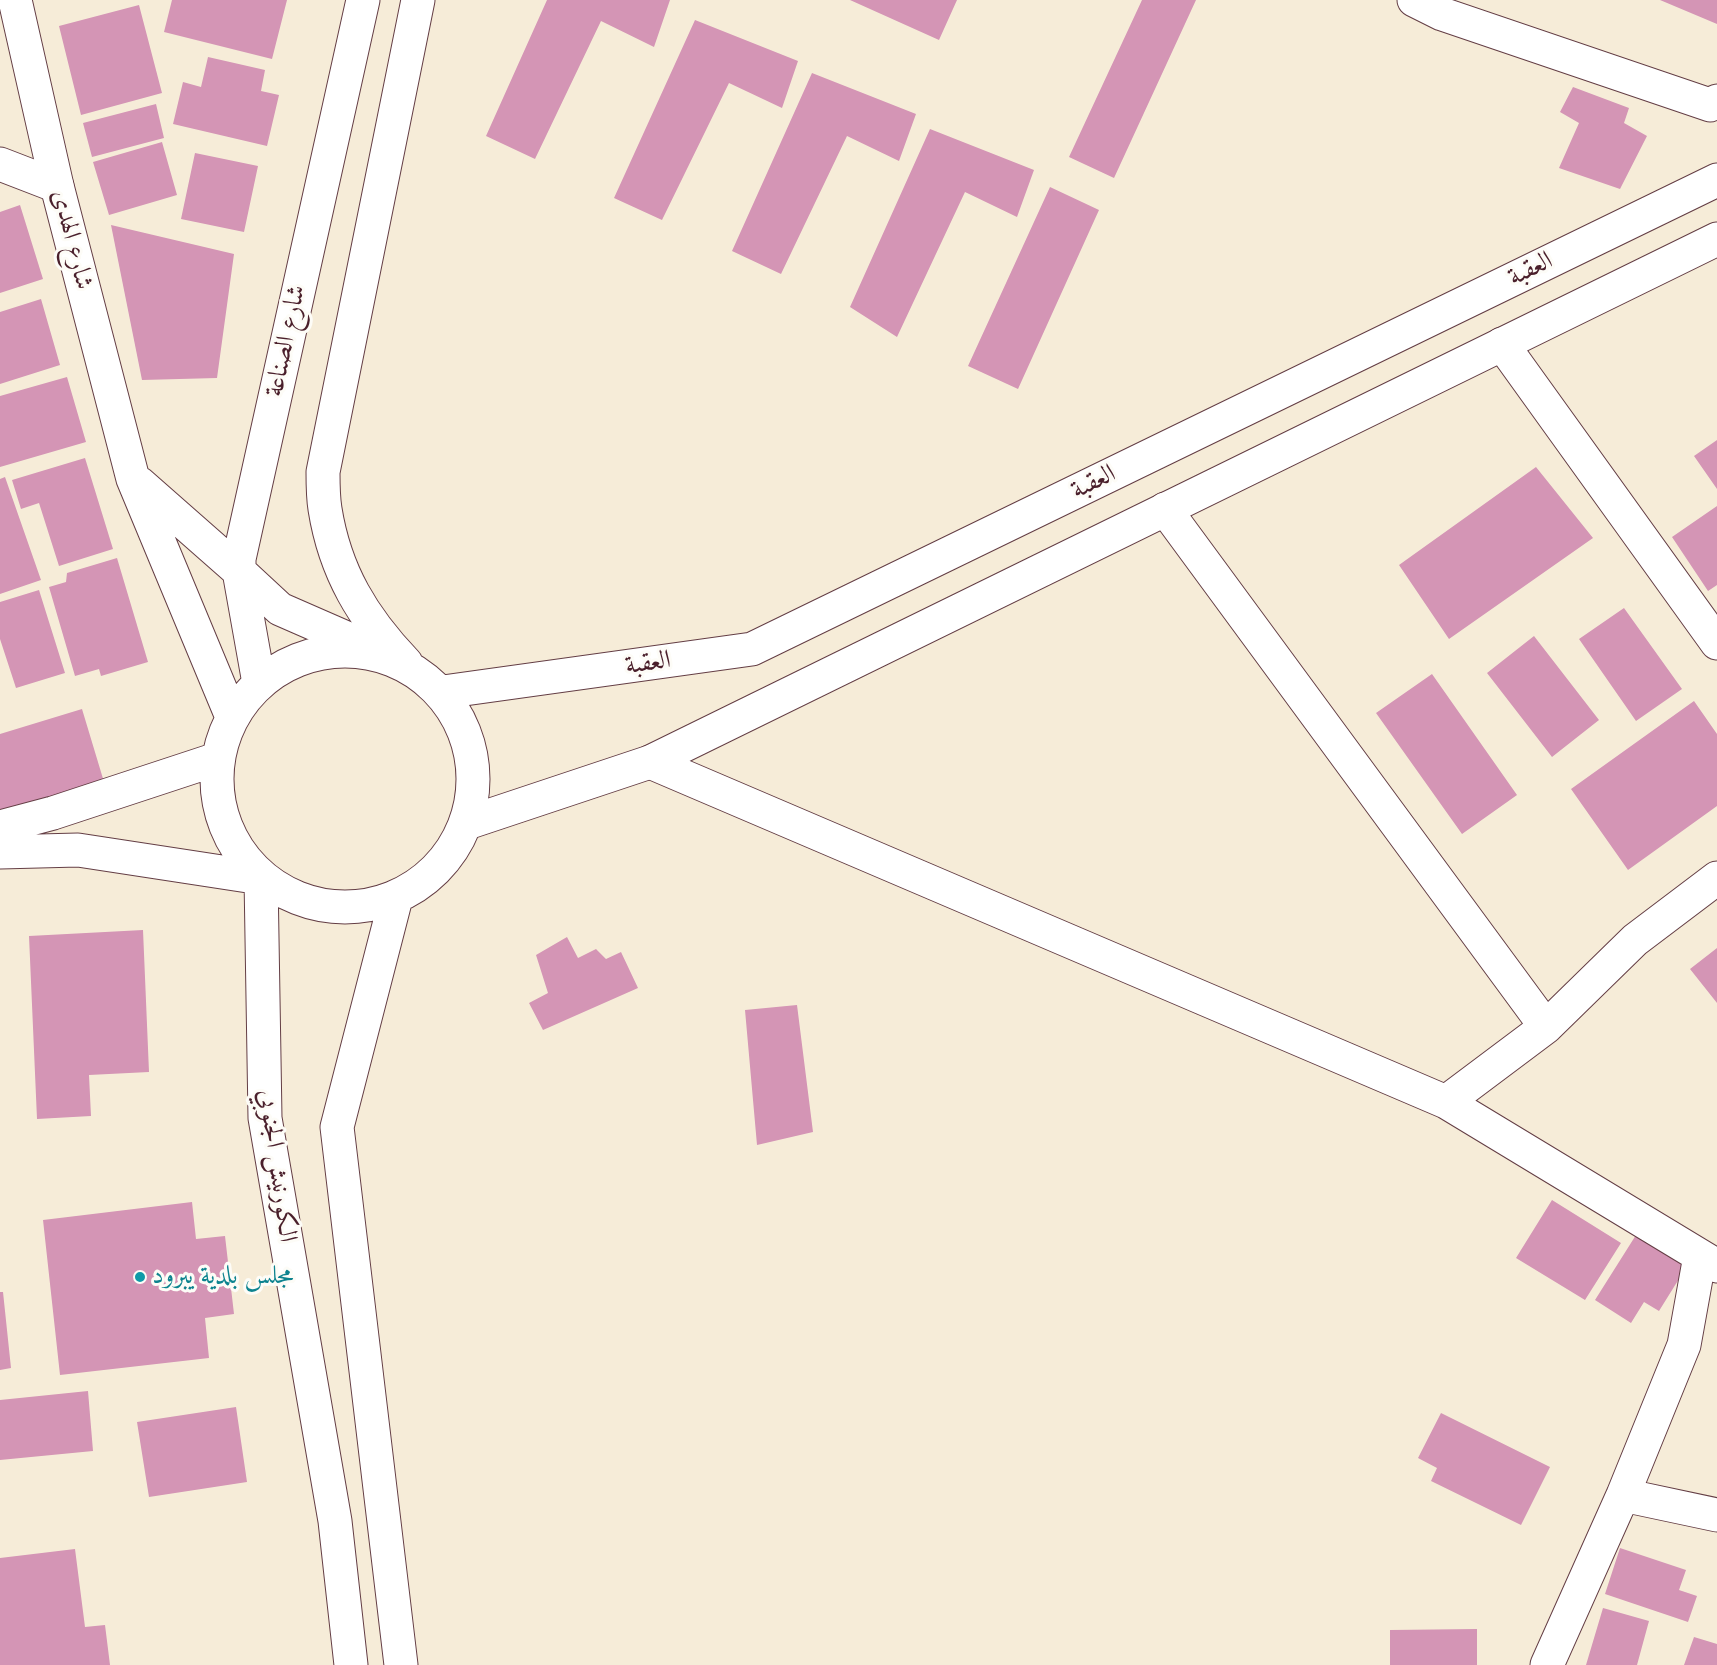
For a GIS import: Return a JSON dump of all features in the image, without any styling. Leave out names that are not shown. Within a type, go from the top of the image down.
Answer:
[{"type":"main road","name":"شارع الهدى","points":[[15,0],[57,186],[133,478],[232,717]]},
{"type":"main road","name":"شارع الصناعة","points":[[259,683],[239,571],[239,559],[363,0]]},
{"type":"main road","points":[[0,852],[78,850],[261,878],[300,901],[353,908],[396,898],[445,862],[467,823],[475,788],[471,743],[443,692],[407,665],[383,639],[362,609],[345,577],[333,544],[325,508],[323,472],[418,0]]},
{"type":"main road","points":[[1435,5],[1710,105],[1717,101]]},
{"type":"main road","points":[[0,164],[57,186]]},
{"type":"main road","name":"العقبة","points":[[443,692],[752,649],[1717,180]]},
{"type":"main road","name":"العقبة","points":[[467,823],[650,762],[1717,238]]},
{"type":"main road","points":[[1502,344],[1717,643]]},
{"type":"main road","points":[[133,478],[280,609],[407,665]]},
{"type":"main road","points":[[1165,509],[1546,1027]]},
{"type":"main road","points":[[261,878],[229,836],[217,793],[217,759],[232,717],[259,683],[297,658],[341,649],[364,650],[407,665]]},
{"type":"main road","points":[[0,827],[53,813],[217,759]]},
{"type":"main road","points":[[650,762],[1446,1102],[1708,1261],[1684,1345],[1623,1495],[1547,1665]]},
{"type":"main road","name":"الكورنيش الجنوبي","points":[[261,878],[265,1118],[335,1521],[351,1665]]},
{"type":"main road","points":[[1446,1102],[1546,1027],[1635,940],[1717,878]]},
{"type":"main road","points":[[396,898],[338,1127],[401,1665]]},
{"type":"main road","points":[[1623,1495],[1717,1515]]},
{"type":"building","points":[[172,0],[287,0],[272,59],[164,32]]},
{"type":"building","points":[[547,0],[670,0],[654,47],[601,21],[535,159],[486,136]]},
{"type":"building","points":[[850,0],[957,0],[939,40]]},
{"type":"building","points":[[1142,0],[1196,0],[1114,178],[1069,157]]},
{"type":"building","points":[[1660,0],[1717,0],[1717,24]]},
{"type":"building","points":[[139,5],[162,93],[81,115],[59,26]]},
{"type":"building","points":[[695,20],[798,61],[782,108],[729,83],[662,220],[614,198]]},
{"type":"building","points":[[208,57],[265,70],[261,91],[279,95],[267,146],[173,124],[183,82],[201,87]]},
{"type":"building","points":[[812,73],[916,114],[899,161],[847,136],[781,274],[732,251]]},
{"type":"building","points":[[1573,87],[1629,108],[1624,123],[1647,136],[1620,189],[1559,168],[1579,123],[1560,112]]},
{"type":"building","points":[[156,104],[164,138],[92,157],[83,123]]},
{"type":"building","points":[[930,129],[1034,170],[1017,217],[965,192],[897,337],[850,307]]},
{"type":"building","points":[[162,142],[177,195],[109,215],[93,162]]},
{"type":"building","points":[[195,153],[258,166],[244,232],[181,219]]},
{"type":"building","points":[[1050,187],[1099,210],[1018,389],[968,366]]},
{"type":"building","points":[[20,205],[43,279],[0,293],[0,212]]},
{"type":"building","points":[[111,225],[234,254],[217,378],[142,380]]},
{"type":"building","points":[[41,299],[60,365],[0,384],[0,312]]},
{"type":"building","points":[[67,377],[86,442],[0,467],[0,396]]},
{"type":"building","points":[[1717,440],[1717,489],[1694,456]]},
{"type":"building","points":[[85,458],[113,549],[59,566],[39,503],[21,509],[12,480]]},
{"type":"building","points":[[1536,467],[1593,538],[1449,639],[1399,565]]},
{"type":"building","points":[[5,477],[41,580],[0,594],[0,479]]},
{"type":"building","points":[[1717,506],[1717,585],[1708,591],[1672,537]]},
{"type":"building","points":[[117,558],[148,662],[101,676],[99,669],[75,676],[49,587],[66,582],[67,573]]},
{"type":"building","points":[[39,590],[65,673],[16,688],[0,639],[0,602]]},
{"type":"building","points":[[1624,608],[1682,689],[1636,721],[1579,639]]},
{"type":"building","points":[[1534,636],[1599,720],[1552,757],[1487,673]]},
{"type":"building","points":[[1432,674],[1517,795],[1462,834],[1376,713]]},
{"type":"building","points":[[1694,701],[1717,734],[1717,806],[1628,870],[1571,789]]},
{"type":"building","points":[[82,709],[104,782],[0,814],[0,734]]},
{"type":"building","points":[[143,930],[149,1072],[89,1075],[91,1116],[37,1119],[29,936]]},
{"type":"building","points":[[567,937],[578,958],[596,949],[606,959],[621,952],[638,988],[543,1030],[529,1003],[548,993],[536,955]]},
{"type":"building","points":[[1717,948],[1717,1003],[1690,969]]},
{"type":"building","points":[[797,1005],[813,1132],[757,1145],[745,1010]]},
{"type":"building","points":[[1552,1200],[1621,1243],[1585,1300],[1516,1258]]},
{"type":"building","name":"مجلس بلدية يبرود","points":[[192,1202],[196,1239],[225,1236],[234,1314],[205,1318],[209,1358],[60,1375],[43,1220]]},
{"type":"building","points":[[1636,1235],[1687,1266],[1659,1311],[1644,1302],[1631,1323],[1595,1300]]},
{"type":"building","points":[[0,1292],[3,1292],[11,1368],[0,1370]]},
{"type":"building","points":[[88,1391],[93,1451],[0,1460],[0,1400]]},
{"type":"building","points":[[236,1407],[247,1482],[149,1497],[137,1422]]},
{"type":"building","points":[[1441,1413],[1550,1467],[1521,1525],[1431,1481],[1437,1468],[1418,1458]]},
{"type":"building","points":[[1620,1548],[1686,1570],[1679,1590],[1697,1596],[1688,1622],[1605,1594]]},
{"type":"building","points":[[75,1549],[85,1627],[105,1625],[110,1665],[0,1665],[0,1558]]},
{"type":"building","points":[[1603,1608],[1649,1621],[1637,1665],[1586,1665]]},
{"type":"building","points":[[1477,1629],[1477,1665],[1390,1665],[1390,1630]]},
{"type":"building","points":[[1694,1637],[1717,1644],[1717,1665],[1684,1665]]},
{"type":"place","name":"مجلس بلدية يبرود","points":[[140,1277]]}]
